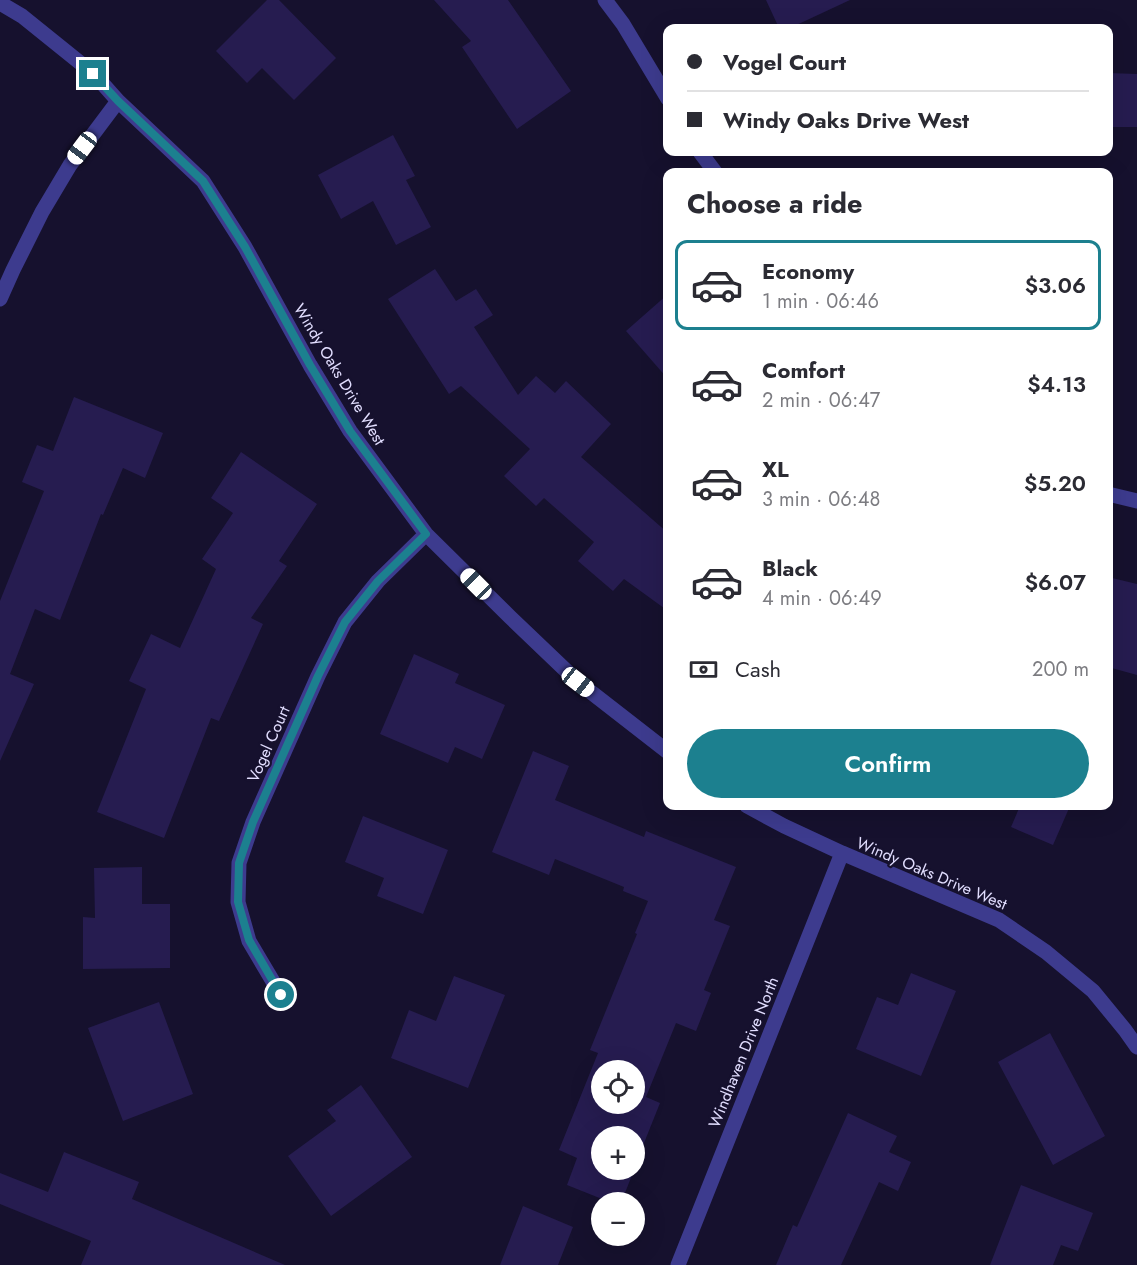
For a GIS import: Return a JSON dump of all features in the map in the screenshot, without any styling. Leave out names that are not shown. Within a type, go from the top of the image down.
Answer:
[{"type":"street","points":[[605,0],[623,24],[663,91]]},
{"type":"street","name":"Windy Oaks Drive West","points":[[0,3],[22,16],[76,59],[203,181],[245,247],[310,365],[350,431],[426,534],[578,682],[663,748]]},
{"type":"street","points":[[0,299],[12,270],[42,212],[70,165],[118,101]]},
{"type":"street","points":[[1113,495],[1137,501]]},
{"type":"street","name":"Vogel Court","points":[[281,995],[249,940],[238,902],[239,863],[253,822],[318,676],[345,622],[378,581],[426,534]]},
{"type":"street","name":"Windy Oaks Drive West","points":[[754,810],[842,853],[999,920],[1046,952],[1093,991],[1137,1047]]},
{"type":"street","name":"Windhaven Drive North","points":[[678,1265],[842,853]]},
{"type":"building","points":[[267,0],[279,0],[336,58],[294,100],[262,68],[247,83],[216,51]]},
{"type":"building","points":[[434,0],[508,0],[571,91],[517,129],[462,47],[471,41]]},
{"type":"building","points":[[766,0],[850,0],[799,24],[777,24]]},
{"type":"building","points":[[1113,73],[1137,74],[1137,127],[1113,127]]},
{"type":"building","points":[[393,135],[415,176],[406,180],[431,227],[396,245],[373,201],[341,219],[318,175]]},
{"type":"building","points":[[435,269],[456,301],[476,289],[493,315],[474,327],[518,395],[536,376],[555,393],[566,381],[611,424],[581,457],[663,529],[663,607],[624,579],[613,591],[578,561],[594,542],[544,498],[536,506],[504,476],[530,449],[461,386],[449,394],[388,299]]},
{"type":"building","points":[[663,298],[663,373],[626,331]]},
{"type":"building","points":[[74,397],[163,433],[145,478],[123,468],[103,515],[101,514],[60,620],[35,609],[10,674],[34,684],[0,761],[0,601],[44,491],[22,482],[37,445],[53,451]]},
{"type":"building","points":[[241,452],[317,504],[279,561],[287,566],[251,618],[263,624],[219,721],[211,718],[164,838],[97,812],[146,689],[129,681],[151,634],[180,648],[216,569],[202,559],[233,513],[211,498]]},
{"type":"building","points":[[1113,578],[1137,584],[1137,675],[1113,668]]},
{"type":"building","points":[[414,654],[459,674],[455,683],[505,705],[482,759],[455,747],[448,763],[380,734]]},
{"type":"building","points":[[533,751],[569,766],[555,800],[644,837],[646,831],[736,867],[714,920],[730,926],[704,990],[711,993],[696,1031],[676,1023],[646,1097],[660,1103],[645,1140],[645,1126],[591,1126],[591,1180],[630,1180],[625,1192],[591,1192],[591,1195],[567,1185],[577,1158],[559,1150],[591,1070],[591,1114],[645,1114],[645,1060],[595,1060],[598,1053],[590,1050],[648,901],[623,891],[624,887],[555,859],[549,875],[492,852]]},
{"type":"building","points":[[1018,810],[1068,810],[1053,845],[1011,827]]},
{"type":"building","points":[[363,816],[448,850],[423,914],[377,896],[384,878],[345,862]]},
{"type":"building","points":[[142,867],[142,904],[170,904],[170,968],[83,969],[83,917],[95,918],[94,868]]},
{"type":"building","points":[[911,973],[956,991],[921,1076],[856,1049],[877,997],[898,1005]]},
{"type":"building","points":[[454,976],[505,995],[468,1088],[391,1058],[409,1010],[436,1021]]},
{"type":"building","points":[[159,1002],[193,1094],[123,1121],[88,1028]]},
{"type":"building","points":[[1050,1033],[1105,1136],[1053,1165],[998,1062]]},
{"type":"building","points":[[361,1085],[412,1157],[331,1216],[288,1156],[336,1121],[327,1110]]},
{"type":"building","points":[[848,1113],[897,1136],[889,1152],[911,1162],[898,1191],[879,1182],[841,1265],[776,1265],[793,1225],[797,1227]]},
{"type":"building","points":[[64,1152],[139,1182],[132,1199],[285,1265],[81,1265],[91,1241],[0,1204],[0,1173],[48,1192]]},
{"type":"building","points":[[1021,1185],[1093,1213],[1078,1251],[1061,1245],[1053,1265],[990,1265]]},
{"type":"building","points":[[523,1206],[573,1227],[558,1265],[500,1265]]},
{"type":"route","points":[[93,74],[118,101],[203,181],[245,247],[310,365],[350,431],[426,534],[378,581],[345,622],[318,676],[253,822],[239,863],[238,902],[249,940],[281,995]]}]
